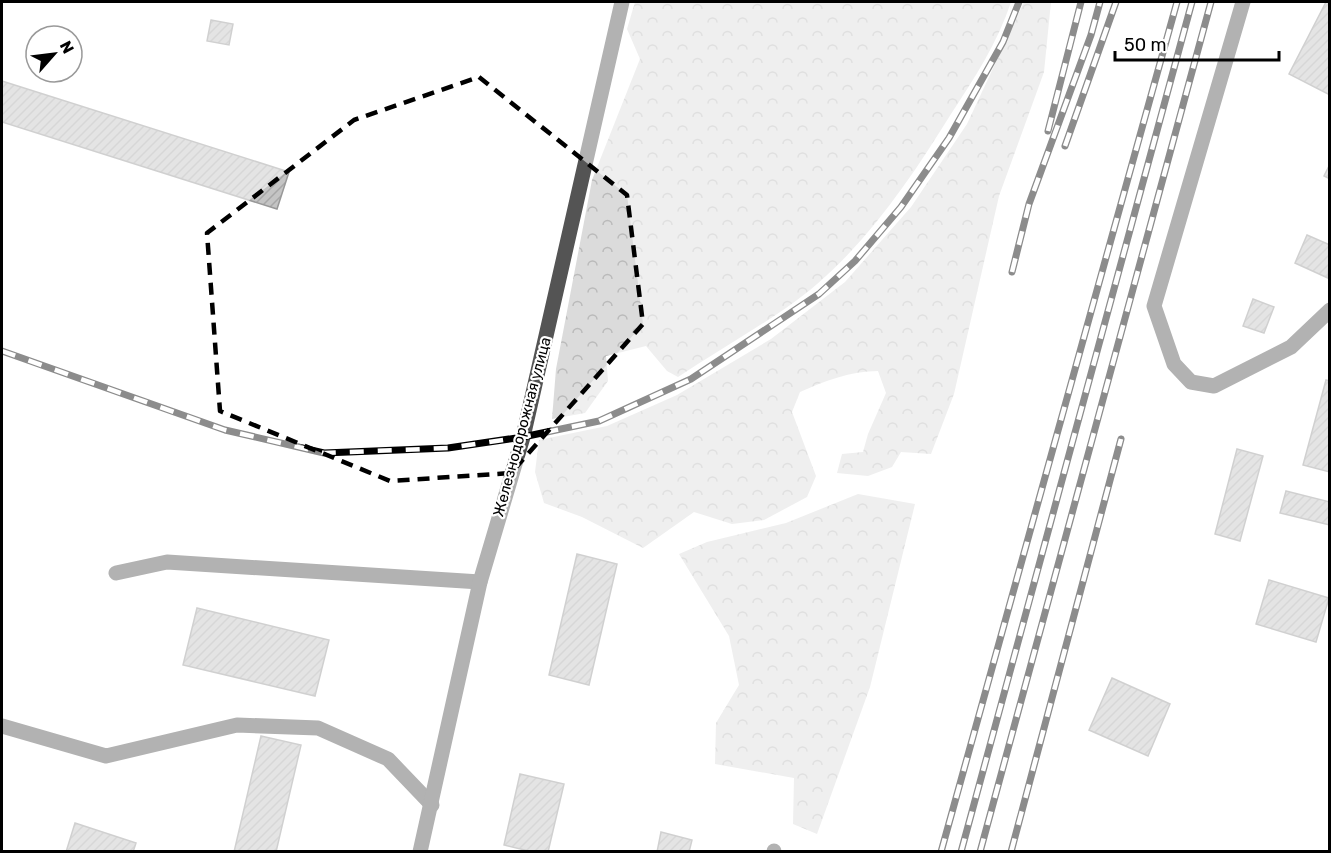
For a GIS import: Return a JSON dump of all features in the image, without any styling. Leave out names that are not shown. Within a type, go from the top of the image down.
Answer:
[{"type":"street","name":"Железнодорожная улица","points":[[420,852],[480,582],[523,437],[622,2]]},
{"type":"street","points":[[1243,2],[1154,306],[1174,364],[1191,382],[1214,386],[1291,347],[1329,310]]},
{"type":"street","points":[[116,573],[167,562],[480,582]]},
{"type":"street","points":[[2,726],[106,756],[237,725],[318,728],[388,759],[432,805]]},
{"type":"highlighted area","points":[[479,77],[627,195],[643,324],[511,473],[390,481],[220,411],[207,233],[354,120]]},
{"type":"green space","points":[[635,2],[1011,2],[985,60],[898,194],[857,244],[811,289],[759,326],[678,377],[667,371],[646,346],[606,356],[608,381],[585,413],[552,419],[556,369],[592,180],[640,59],[627,29]]},
{"type":"green space","points":[[1024,2],[1051,2],[1044,72],[999,196],[954,394],[931,454],[901,452],[892,467],[868,476],[837,473],[842,454],[863,452],[868,434],[886,393],[878,371],[868,371],[838,377],[800,392],[792,412],[816,476],[807,497],[764,520],[732,524],[694,512],[643,548],[582,517],[544,503],[535,472],[539,440],[607,426],[677,395],[771,339],[845,282],[911,207],[967,124]]},
{"type":"green space","points":[[858,494],[915,504],[870,687],[817,834],[793,824],[794,778],[715,764],[716,723],[739,685],[729,636],[679,554],[707,542],[786,523]]},
{"type":"building","points":[[1326,2],[1330,2],[1330,95],[1289,74]]},
{"type":"building","points":[[211,20],[233,24],[229,45],[207,41]]},
{"type":"building","points":[[2,81],[289,172],[277,209],[2,122]]},
{"type":"building","points":[[1330,164],[1330,179],[1324,176]]},
{"type":"building","points":[[1307,235],[1330,245],[1328,278],[1295,263]]},
{"type":"building","points":[[1253,299],[1274,307],[1264,333],[1243,326]]},
{"type":"building","points":[[1326,380],[1330,381],[1330,472],[1303,465]]},
{"type":"building","points":[[1237,449],[1263,456],[1240,541],[1215,534]]},
{"type":"building","points":[[1286,491],[1330,502],[1330,525],[1280,513]]},
{"type":"building","points":[[577,554],[617,564],[589,685],[549,675]]},
{"type":"building","points":[[1269,580],[1329,598],[1316,642],[1256,624]]},
{"type":"building","points":[[197,608],[329,640],[315,696],[183,665]]},
{"type":"building","points":[[1112,678],[1170,704],[1148,756],[1089,730]]},
{"type":"building","points":[[261,736],[301,745],[276,852],[234,852]]},
{"type":"building","points":[[520,774],[564,784],[548,852],[533,852],[504,845]]},
{"type":"building","points":[[75,823],[136,843],[133,852],[66,852]]},
{"type":"building","points":[[661,832],[692,840],[689,852],[657,852]]},
{"type":"railway","points":[[2,351],[225,430],[324,453],[448,448],[523,437],[599,421],[691,379],[819,294],[855,261],[901,207],[949,138],[1003,42],[1019,2]]},
{"type":"railway","points":[[1048,131],[1081,2]]},
{"type":"railway","points":[[1012,272],[1029,204],[1091,35],[1100,2]]},
{"type":"railway","points":[[1065,146],[1116,2]]},
{"type":"railway","points":[[941,852],[1177,2]]},
{"type":"railway","points":[[961,852],[1192,2]]},
{"type":"railway","points":[[980,852],[1211,2]]},
{"type":"railway","points":[[1011,852],[1121,439]]}]
